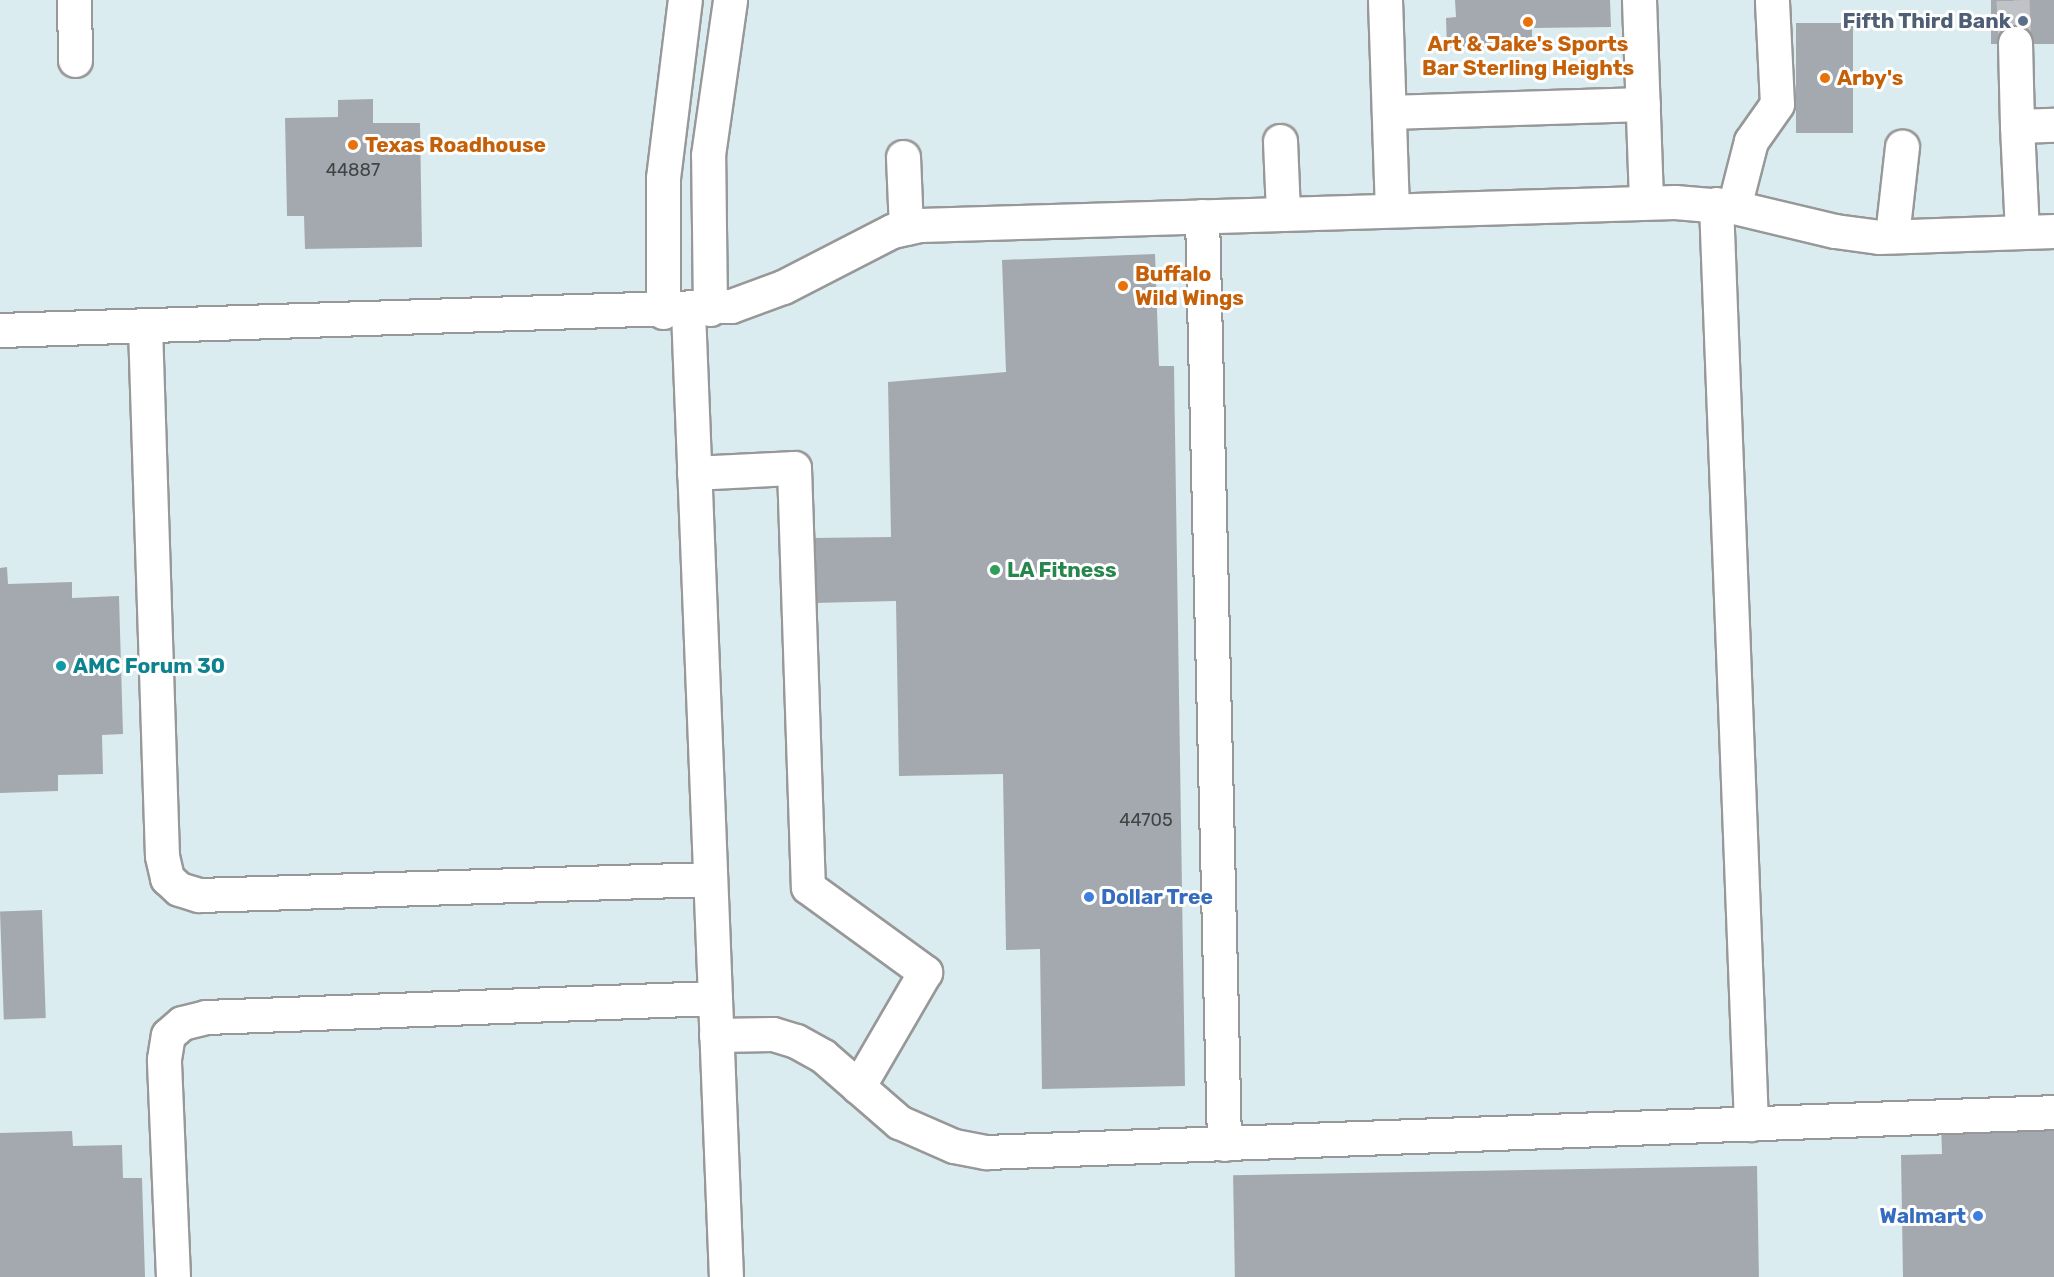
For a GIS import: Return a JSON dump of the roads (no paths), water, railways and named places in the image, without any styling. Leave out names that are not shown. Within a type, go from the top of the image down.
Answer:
[{"type":"lane","points":[[74,0],[75,60]]},
{"type":"lane","points":[[685,0],[663,178],[687,311],[726,1277]]},
{"type":"lane","points":[[687,311],[729,0]]},
{"type":"lane","points":[[1385,0],[1392,210]]},
{"type":"lane","points":[[1640,0],[1646,202]]},
{"type":"lane","points":[[1751,1124],[1725,205],[1751,141],[1777,104],[1772,0]]},
{"type":"lane","points":[[2015,43],[2022,232]]},
{"type":"lane","points":[[1389,112],[1642,104]]},
{"type":"lane","points":[[2017,126],[2054,125]]},
{"type":"lane","points":[[1280,141],[1282,214]]},
{"type":"lane","points":[[1892,236],[1902,147]]},
{"type":"lane","points":[[903,157],[906,228]]},
{"type":"lane","points":[[0,330],[687,311],[756,299],[870,241],[906,228],[1646,202],[1725,205],[1835,231],[1892,236],[2054,231]]},
{"type":"lane","points":[[1202,216],[1224,1144]]},
{"type":"lane","points":[[146,327],[162,856],[166,878],[179,889],[199,895],[710,879]]},
{"type":"lane","points":[[694,473],[794,468],[808,887],[925,972],[858,1087]]},
{"type":"lane","points":[[173,1277],[164,1059],[168,1035],[182,1023],[206,1017],[715,998]]},
{"type":"lane","points":[[716,1035],[773,1034],[796,1041],[823,1056],[899,1122],[954,1146],[986,1152],[2054,1112]]},
{"type":"tunnel","points":[[2013,0],[2015,43]]},
{"type":"place","name":"Fifth Third Bank","points":[[2023,21]]},
{"type":"place","name":"Art & Jake's Sports Bar Sterling Heights","points":[[1528,22]]},
{"type":"place","name":"Arby's","points":[[1825,78]]},
{"type":"place","name":"Texas Roadhouse","points":[[353,145]]},
{"type":"place","name":"Buffalo Wild Wings","points":[[1123,286]]},
{"type":"place","name":"LA Fitness","points":[[995,570]]},
{"type":"place","name":"AMC Forum 30","points":[[61,666]]},
{"type":"place","name":"Dollar Tree","points":[[1089,897]]},
{"type":"place","name":"Walmart","points":[[1978,1216]]}]
